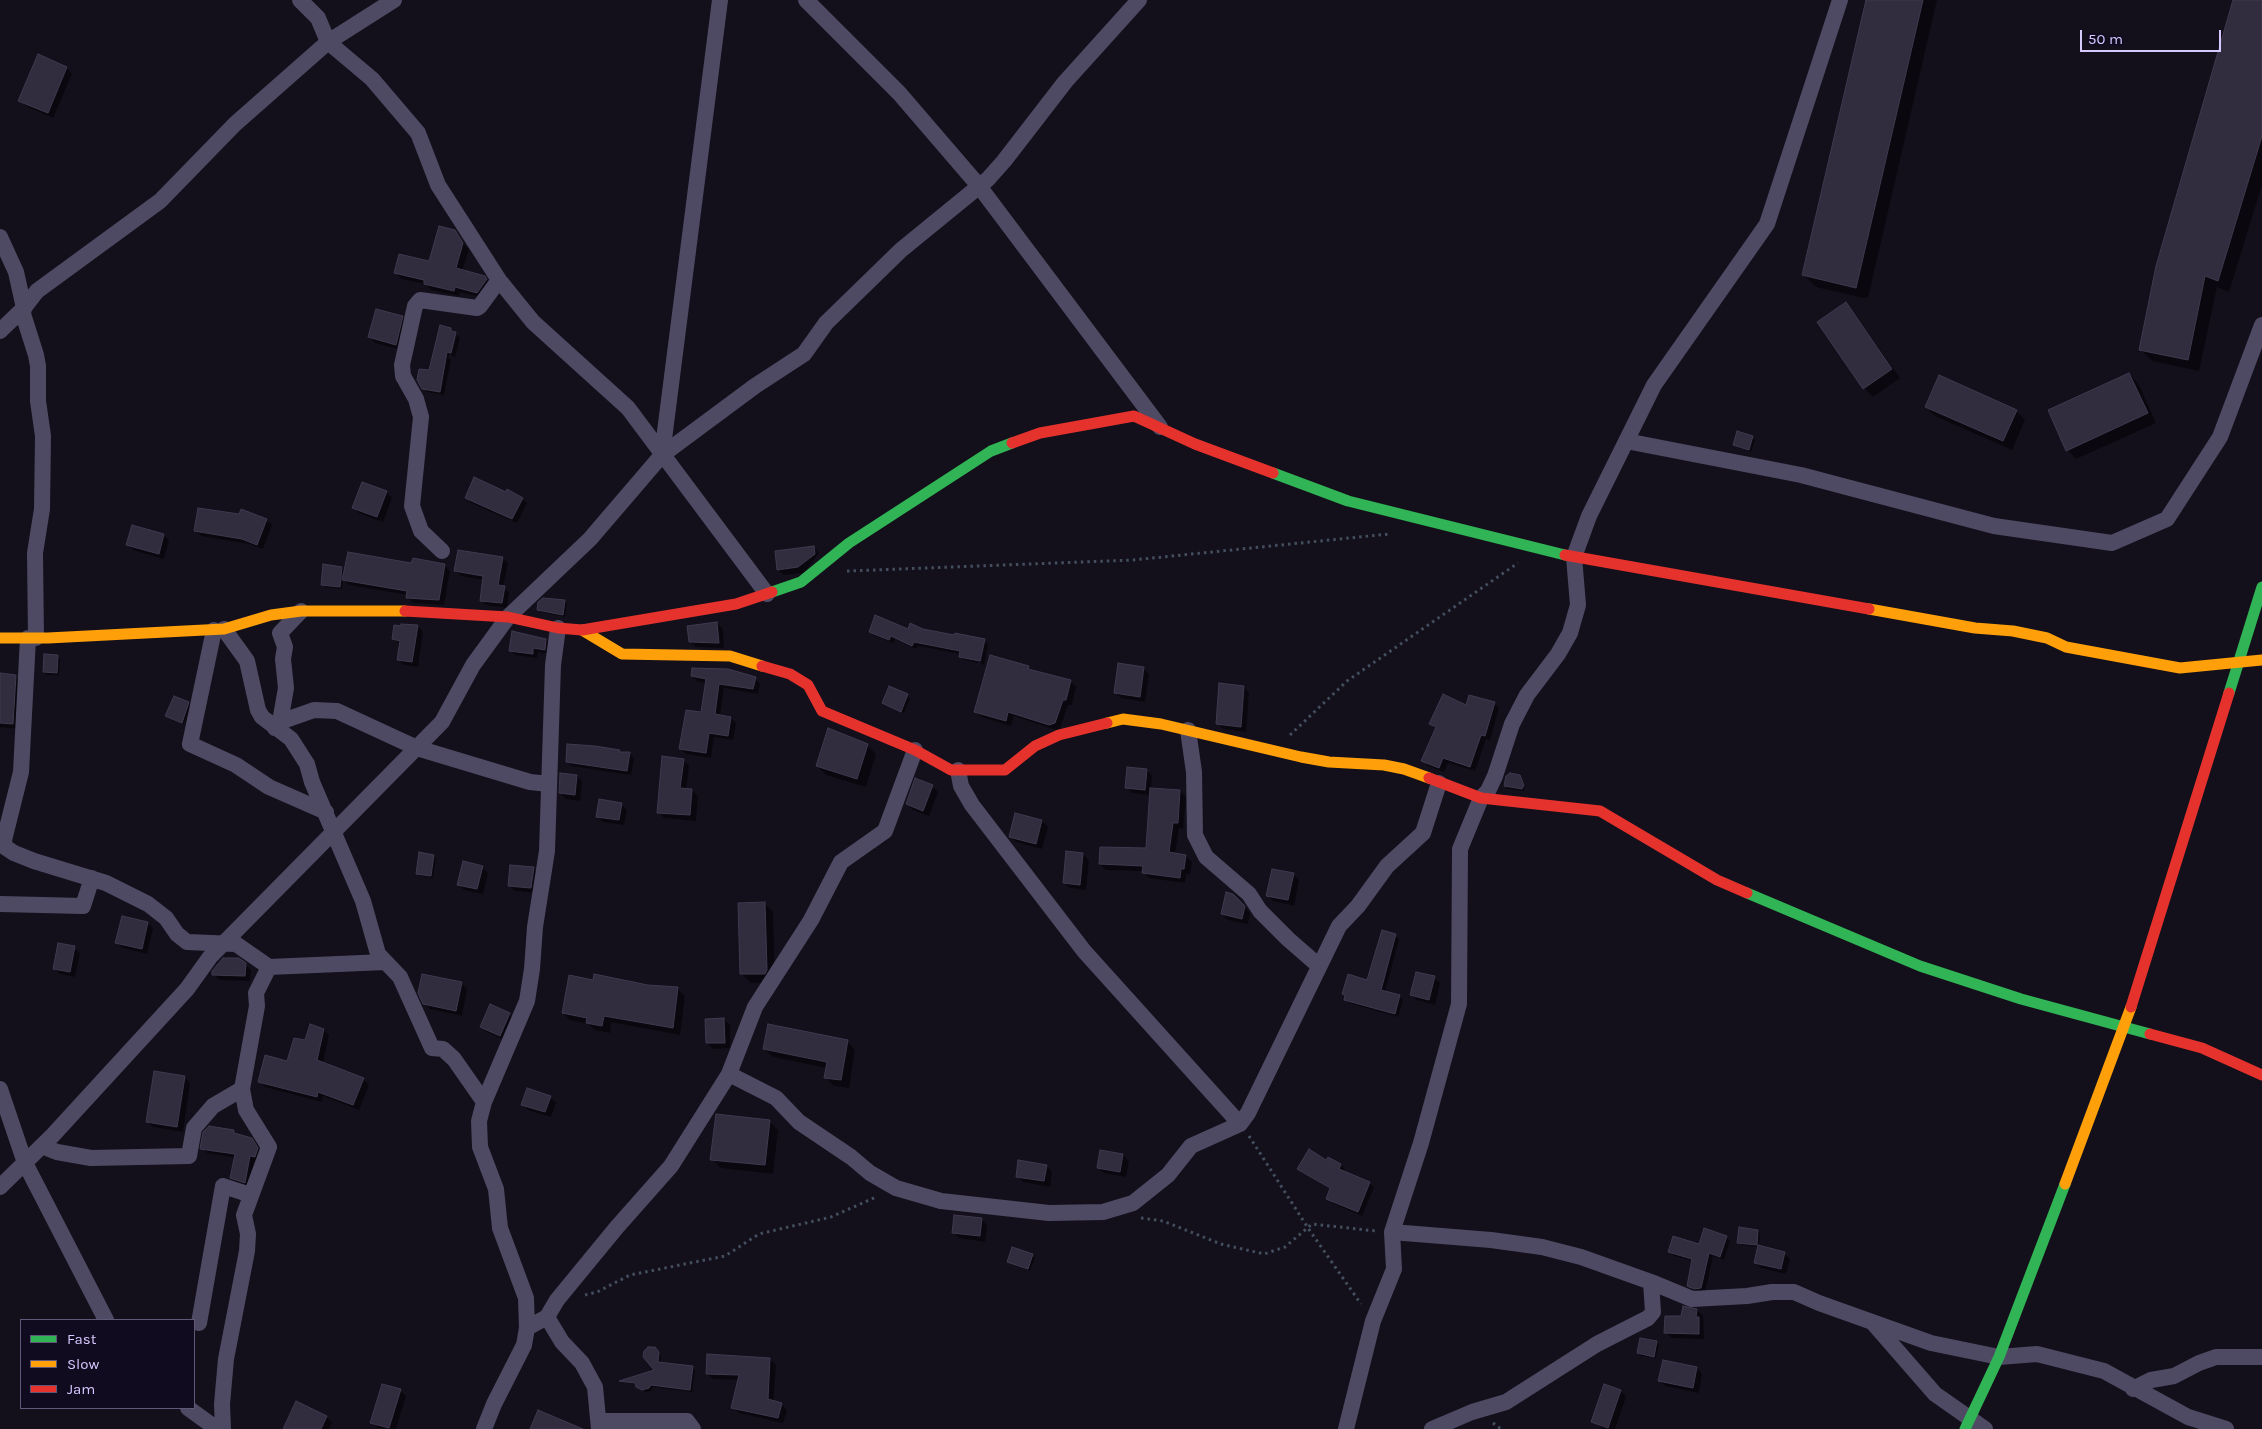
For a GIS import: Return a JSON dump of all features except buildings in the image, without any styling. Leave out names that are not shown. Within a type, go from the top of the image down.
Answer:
[{"type":"street","points":[[300,0],[318,18],[328,42],[372,79],[418,132],[438,185],[499,280],[533,322],[628,408],[767,594]]},
{"type":"street","points":[[0,331],[24,308],[37,291],[160,201],[235,124],[328,42],[394,0]]},
{"type":"street","points":[[662,455],[720,0]]},
{"type":"street","points":[[806,0],[899,94],[979,186],[1161,428]]},
{"type":"street","points":[[0,1187],[42,1146],[187,988],[205,963],[335,833],[442,722],[473,666],[508,617],[590,539],[662,455],[755,386],[804,354],[826,323],[901,250],[979,186],[1000,166],[1065,82],[1139,0]]},
{"type":"street","points":[[1346,1429],[1373,1321],[1394,1269],[1392,1232],[1421,1143],[1458,1004],[1460,848],[1482,798],[1488,791],[1495,776],[1508,735],[1518,712],[1558,654],[1570,633],[1578,605],[1574,557],[1590,516],[1626,441],[1654,385],[1767,224],[1840,0]]},
{"type":"street","points":[[0,237],[16,272],[24,308],[23,314],[36,354],[42,436],[42,509],[34,553],[32,638],[21,772],[4,844],[5,847],[14,853],[106,882],[153,907],[166,918],[177,934],[187,942],[226,942],[236,944],[269,966],[385,962]]},
{"type":"street","points":[[442,551],[421,531],[412,506],[421,417],[416,399],[403,376],[402,365],[415,306],[420,300],[468,307],[480,306],[499,280]]},
{"type":"street","points":[[1626,441],[1801,475],[1994,526],[2112,543],[2167,519],[2220,437],[2262,325]]},
{"type":"street","points":[[0,638],[219,629],[271,615],[301,611],[408,611],[508,617],[558,628],[582,630],[736,604],[801,582],[849,543],[991,452],[1040,433],[1134,416],[1195,444],[1348,500],[1574,557],[1975,628],[2013,631],[2047,638],[2066,647],[2180,668],[2262,660]]},
{"type":"street","points":[[1968,1424],[1999,1357],[2125,1027],[2240,662],[2262,586]]},
{"type":"street","points":[[278,725],[286,688],[283,660],[285,647],[280,633],[301,611]]},
{"type":"street","points":[[484,1429],[494,1404],[524,1345],[527,1328],[526,1298],[500,1228],[496,1189],[480,1147],[479,1121],[484,1102],[527,1001],[547,851],[553,664],[558,628]]},
{"type":"street","points":[[219,629],[247,661],[258,710],[268,724],[278,725],[318,709],[337,711],[417,748],[530,782],[549,784]]},
{"type":"street","points":[[219,629],[190,744],[236,765],[269,787],[326,812]]},
{"type":"street","points":[[582,630],[622,654],[730,656],[790,674],[808,685],[822,711],[915,750],[951,770],[1005,770],[1035,746],[1059,735],[1124,719],[1188,730],[1329,762],[1384,765],[1404,770],[1482,798],[1600,811],[1717,880],[1920,966],[2021,1000],[2202,1048],[2262,1075]]},
{"type":"street","points":[[278,725],[291,739],[307,764],[312,782],[369,916],[375,949],[400,977],[432,1048],[443,1049],[454,1059],[484,1102]]},
{"type":"street","points":[[1188,730],[1194,772],[1196,836],[1206,857],[1250,894],[1267,918],[1319,966]]},
{"type":"street","points":[[527,1328],[547,1317],[557,1300],[617,1227],[664,1176],[729,1074],[755,1007],[811,920],[841,862],[885,831],[915,750]]},
{"type":"street","points":[[958,770],[961,786],[972,805],[1084,951],[1240,1124]]},
{"type":"street","points":[[729,1074],[776,1098],[799,1122],[851,1157],[870,1173],[896,1188],[941,1201],[1049,1213],[1103,1212],[1133,1203],[1168,1175],[1192,1146],[1240,1124],[1248,1113],[1339,926],[1358,906],[1387,866],[1423,833],[1440,783]]},
{"type":"street","points":[[0,904],[83,906],[92,878]]},
{"type":"street","points":[[223,1429],[224,1377],[247,1251],[248,1234],[244,1220],[268,1146],[246,1110],[242,1089],[257,1006],[256,993],[269,966]]},
{"type":"street","points":[[0,1089],[25,1163],[105,1319]]},
{"type":"street","points":[[42,1146],[57,1152],[91,1158],[189,1156],[194,1128],[213,1106],[242,1089]]},
{"type":"street","points":[[199,1323],[223,1186],[251,1195]]},
{"type":"street","points":[[1392,1232],[1491,1240],[1542,1247],[1581,1257],[1692,1299],[1747,1296],[1772,1292],[1794,1292],[1819,1303],[1931,1343],[1999,1357],[2037,1354],[2104,1371],[2133,1389],[2188,1417],[2226,1429]]},
{"type":"street","points":[[1432,1429],[1472,1412],[1506,1402],[1597,1344],[1648,1318],[1653,1312],[1651,1282]]},
{"type":"street","points":[[547,1317],[562,1342],[582,1363],[595,1387],[599,1425],[687,1421],[693,1429]]},
{"type":"street","points":[[1873,1322],[1935,1394],[1968,1424],[1985,1429]]},
{"type":"street","points":[[2133,1389],[2151,1380],[2174,1376],[2199,1363],[2216,1358],[2262,1357]]},
{"type":"street","points":[[189,1409],[217,1429]]},
{"type":"path","points":[[844,571],[1133,560],[1396,533]]},
{"type":"path","points":[[1273,750],[1347,681],[1539,548]]},
{"type":"path","points":[[1240,1124],[1249,1135],[1308,1228],[1373,1321]]},
{"type":"path","points":[[557,1300],[597,1292],[630,1275],[725,1256],[759,1234],[831,1217],[896,1188]]},
{"type":"path","points":[[1138,1217],[1163,1221],[1216,1243],[1264,1254],[1285,1247],[1312,1224],[1392,1232]]},
{"type":"traffic: fast","points":[[772,592],[801,582],[849,543],[991,451],[1012,443]]},
{"type":"traffic: fast","points":[[1273,473],[1348,501],[1565,555]]},
{"type":"traffic: fast","points":[[2229,693],[2262,587]]},
{"type":"traffic: fast","points":[[1747,893],[1920,966],[2021,999],[2150,1034]]},
{"type":"traffic: fast","points":[[1965,1429],[1999,1357],[2065,1184]]},
{"type":"traffic: slow","points":[[1869,609],[1975,628],[2013,631],[2047,638],[2066,647],[2180,668],[2262,660]]},
{"type":"traffic: slow","points":[[0,638],[48,638],[224,629],[271,615],[301,611],[405,611]]},
{"type":"traffic: slow","points":[[582,630],[622,654],[730,656],[762,666]]},
{"type":"traffic: slow","points":[[1107,723],[1123,719],[1161,724],[1301,757],[1329,762],[1384,765],[1404,769],[1429,778]]},
{"type":"traffic: slow","points":[[2065,1184],[2131,1007]]},
{"type":"traffic: jam","points":[[1012,443],[1040,433],[1134,416],[1195,444],[1273,473]]},
{"type":"traffic: jam","points":[[1565,555],[1869,609]]},
{"type":"traffic: jam","points":[[405,611],[508,617],[558,628],[582,630],[736,604],[772,592]]},
{"type":"traffic: jam","points":[[762,666],[790,674],[808,685],[822,711],[915,750],[951,770],[1005,770],[1035,746],[1059,735],[1107,723]]},
{"type":"traffic: jam","points":[[2131,1007],[2229,693]]},
{"type":"traffic: jam","points":[[1429,778],[1481,798],[1600,811],[1717,880],[1747,893]]},
{"type":"traffic: jam","points":[[2150,1034],[2202,1048],[2262,1075]]}]
